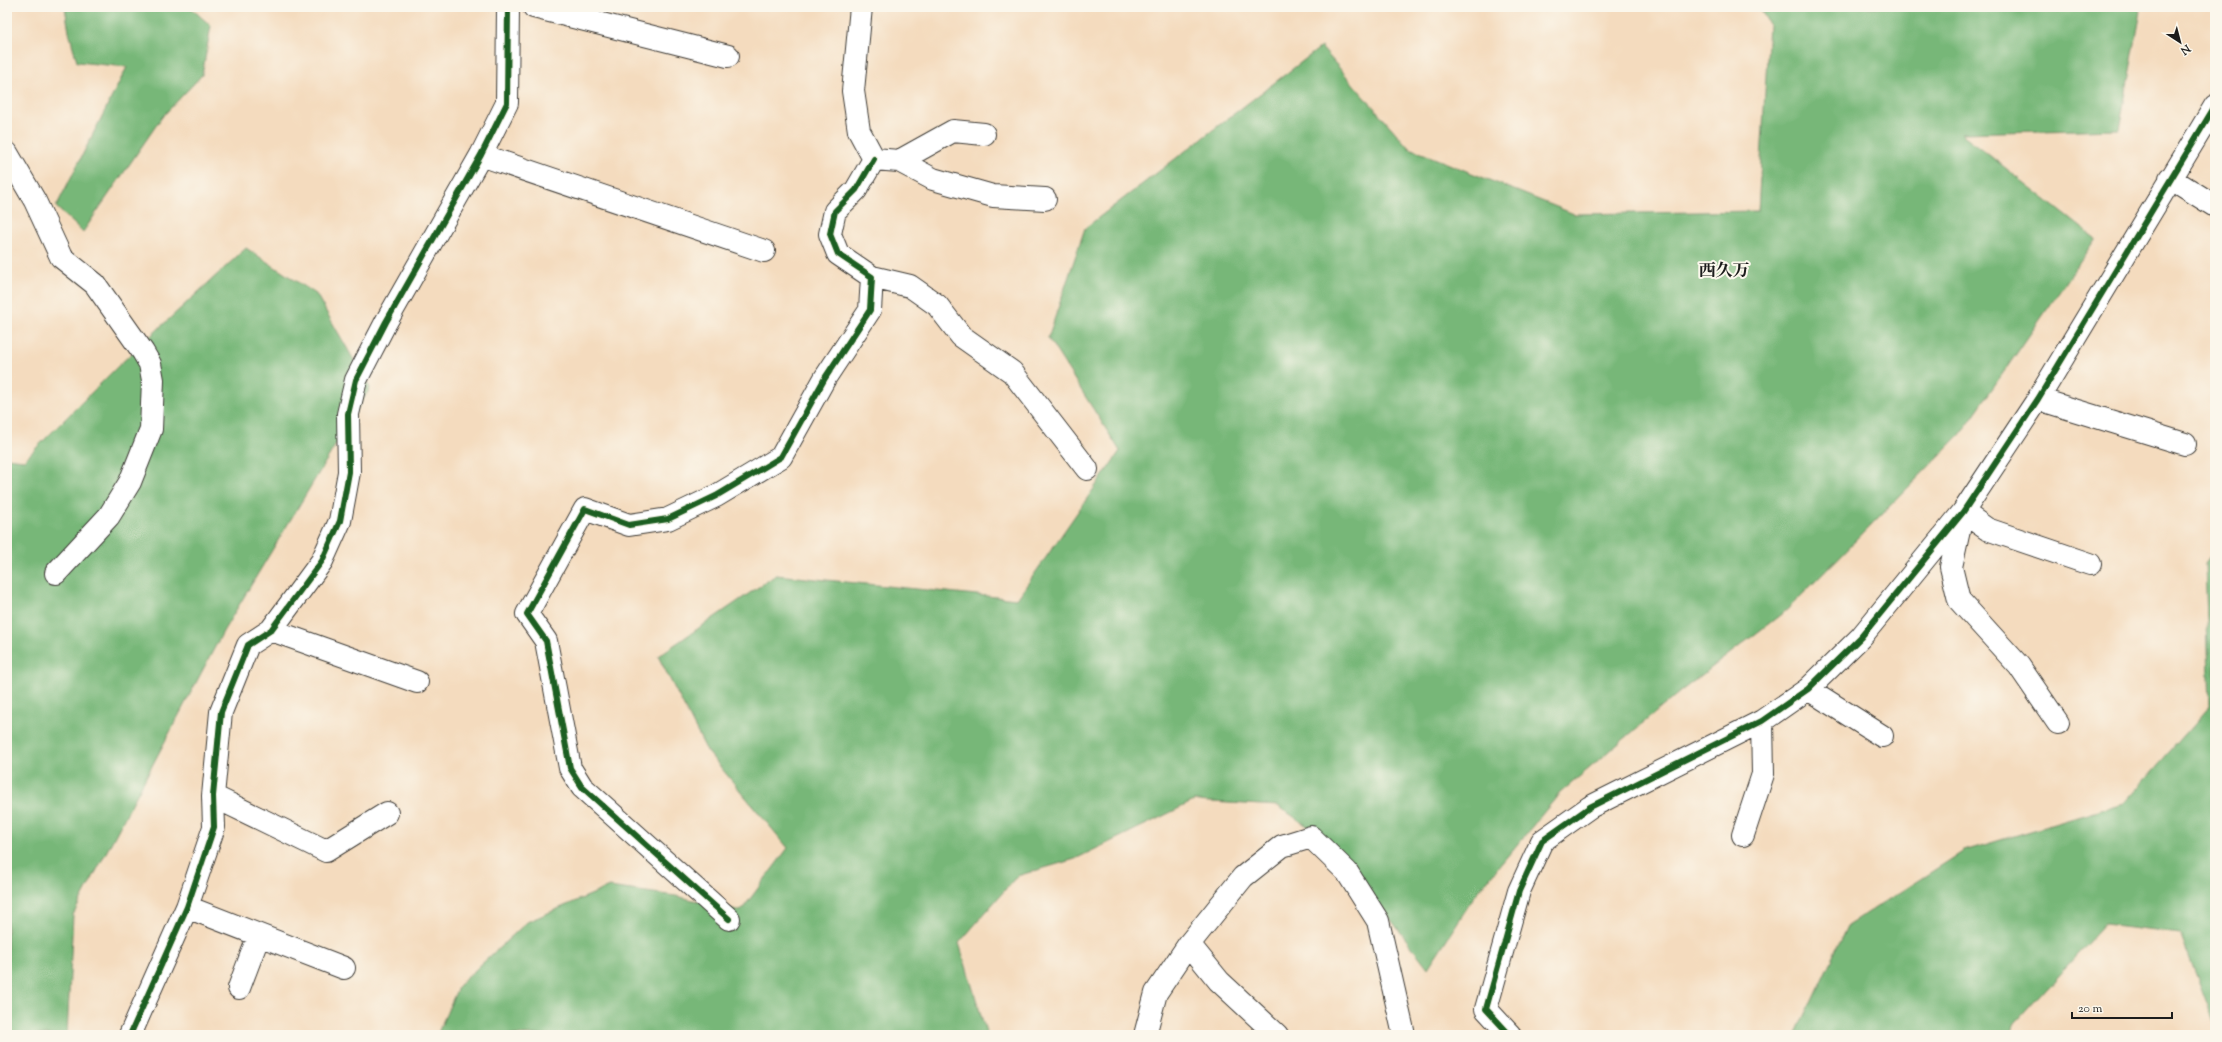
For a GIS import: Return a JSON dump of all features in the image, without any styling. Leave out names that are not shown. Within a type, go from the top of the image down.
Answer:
[{"type":"street","points":[[130,1035],[187,907],[214,827],[213,796],[221,712],[248,645],[272,630],[322,562],[340,521],[349,472],[348,414],[356,380],[386,322],[481,155],[507,103],[508,7]]},
{"type":"street","points":[[534,7],[728,56]]},
{"type":"street","points":[[861,7],[852,91],[859,131],[874,159]]},
{"type":"street","points":[[1510,1035],[1486,1009],[1519,891],[1542,841],[1590,807],[1762,721],[1808,689],[1861,637],[1963,512],[2038,398],[2215,106]]},
{"type":"street","points":[[899,161],[953,131],[984,134]]},
{"type":"street","points":[[7,153],[35,201],[61,258],[95,284],[143,352],[150,364],[153,380],[150,429],[130,482],[109,516],[56,573]]},
{"type":"street","points":[[481,155],[764,251]]},
{"type":"street","points":[[874,159],[899,161],[933,179],[993,196],[1044,198]]},
{"type":"street","points":[[874,159],[856,190],[835,211],[830,234],[838,254],[872,277],[910,286],[937,305],[962,336],[1012,372],[1087,469]]},
{"type":"street","points":[[2170,178],[2215,206]]},
{"type":"street","points":[[730,919],[582,787],[570,768],[546,641],[527,614],[585,509],[629,526],[668,518],[716,496],[781,457],[825,378],[870,310],[872,277]]},
{"type":"street","points":[[2038,398],[2185,444]]},
{"type":"street","points":[[1963,512],[1987,528],[2090,564]]},
{"type":"street","points":[[1963,512],[1951,567],[1959,600],[2019,666],[2058,724]]},
{"type":"street","points":[[272,630],[417,682]]},
{"type":"street","points":[[1808,689],[1882,736]]},
{"type":"street","points":[[1743,835],[1763,774],[1762,721]]},
{"type":"street","points":[[213,796],[326,851],[387,813]]},
{"type":"street","points":[[1145,1035],[1156,993],[1189,944],[1244,877],[1282,846],[1311,837],[1347,872],[1378,920],[1404,1035]]},
{"type":"street","points":[[187,907],[344,968]]},
{"type":"street","points":[[239,988],[259,935]]},
{"type":"street","points":[[1189,944],[1219,981],[1277,1035]]},
{"type":"green space","points":[[65,7],[190,7],[211,26],[202,75],[162,117],[83,232],[56,207],[127,67],[77,62],[69,32]]},
{"type":"green space","points":[[1759,7],[2139,7],[2141,11],[2119,129],[1961,133],[2096,239],[1960,435],[1788,609],[1681,691],[1560,793],[1476,894],[1428,968],[1332,843],[1278,806],[1194,801],[1075,859],[1017,876],[959,943],[987,1035],[437,1035],[459,985],[527,922],[609,887],[676,896],[741,911],[788,848],[707,751],[658,656],[776,575],[1017,599],[1120,451],[1048,338],[1085,228],[1321,47],[1409,148],[1574,214],[1758,211],[1769,24]]},
{"type":"green space","points":[[246,248],[316,294],[370,388],[224,630],[73,915],[67,1035],[7,1035],[7,458],[24,460],[117,367]]},
{"type":"green space","points":[[2215,550],[2215,1024],[2180,933],[2105,924],[2015,1023],[2009,1035],[1796,1035],[1847,926],[1964,851],[2124,803],[2210,706],[2205,564]]},
{"type":"cycle path","points":[[130,1035],[187,907],[214,827],[213,796],[221,712],[248,645],[271,630],[322,561],[340,521],[349,472],[348,414],[356,380],[386,322],[481,155],[507,103],[508,7]]},
{"type":"cycle path","points":[[1510,1035],[1486,1009],[1519,891],[1542,841],[1590,807],[1762,721],[1808,689],[1861,637],[1963,512],[2038,399],[2215,106]]},
{"type":"cycle path","points":[[729,919],[582,787],[570,768],[546,641],[527,614],[585,509],[629,525],[668,519],[716,496],[781,457],[825,378],[870,310],[872,277],[838,254],[830,234],[835,211],[856,190],[874,159]]},
{"type":"district","name":"西久万","points":[[1724,272]]}]
